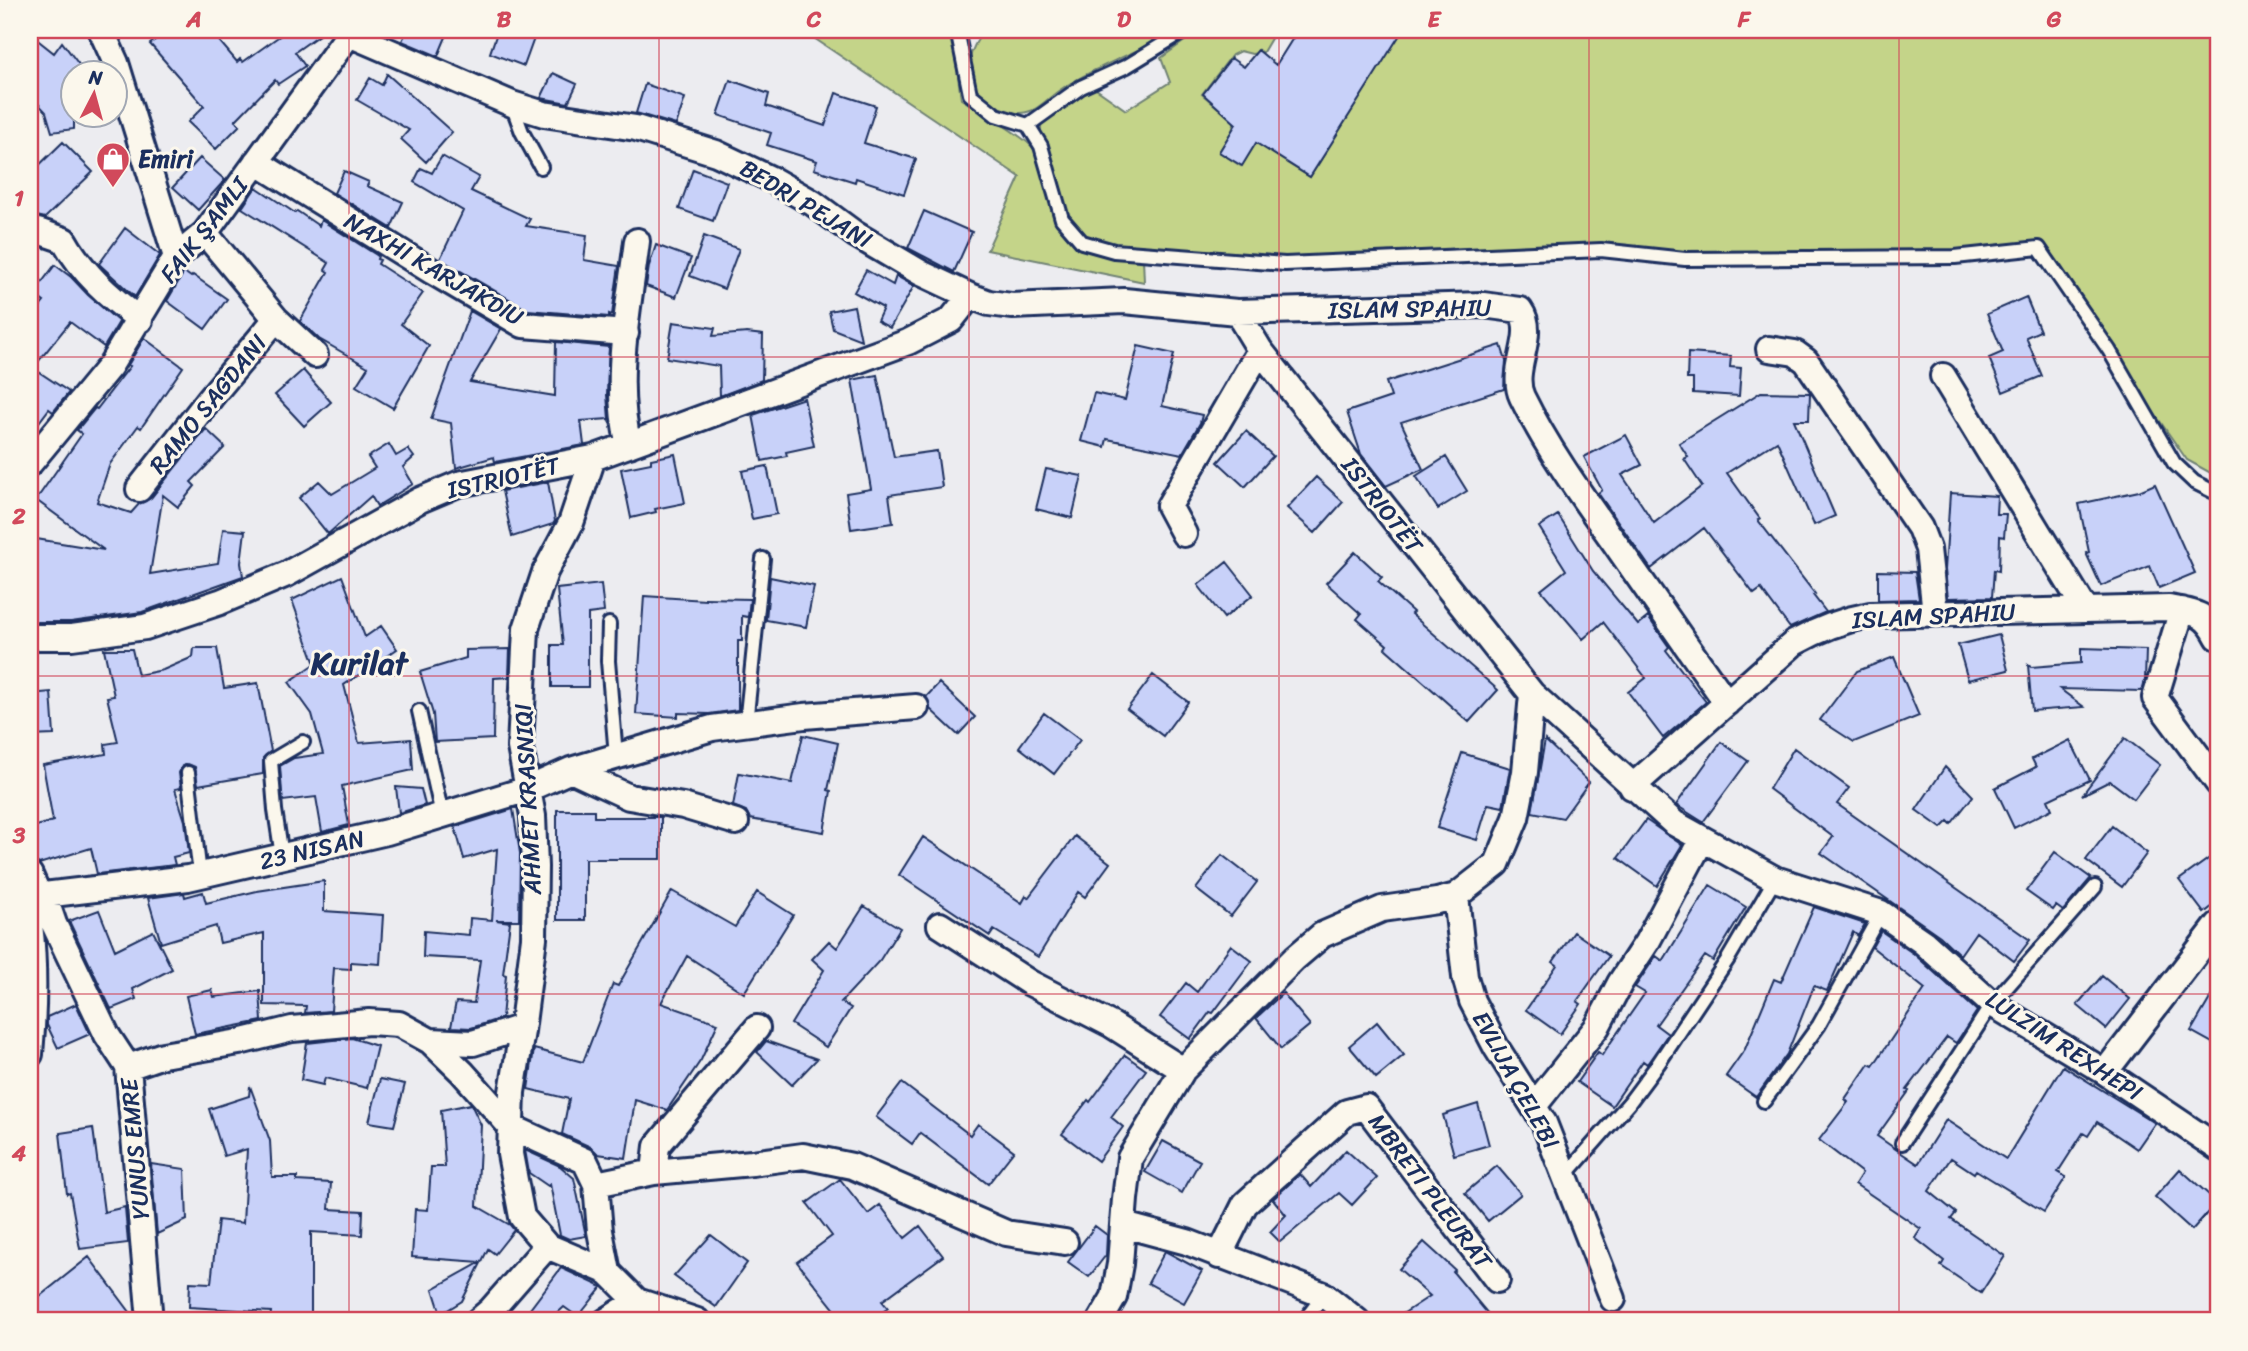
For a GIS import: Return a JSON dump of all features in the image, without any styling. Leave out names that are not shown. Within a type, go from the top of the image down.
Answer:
[{"type":"street","name":"BEDRI PEJANI","points":[[351,32],[512,104],[544,114],[636,128],[716,153],[771,178],[813,203],[855,234],[921,273],[970,296]]},
{"type":"street","name":"FAIK ŞAMLI","points":[[30,463],[110,366],[176,257],[205,233],[351,32]]},
{"type":"street","points":[[108,33],[176,257]]},
{"type":"street","name":"NAXHI KARJAKDIU","points":[[256,162],[523,325],[626,332]]},
{"type":"street","points":[[30,236],[38,231],[64,240],[75,260],[106,294],[140,320]]},
{"type":"street","name":"RAMO SAGDANI","points":[[205,233],[276,319],[315,355]]},
{"type":"street","points":[[629,445],[624,423],[622,378],[637,242]]},
{"type":"street","name":"ISLAM SPAHIU","points":[[970,296],[1012,306],[1124,301],[1237,312],[1483,305],[1520,310],[1525,317],[1526,335],[1518,381],[1521,394],[1559,465],[1727,703]]},
{"type":"street","name":"ISTRIOTËT","points":[[30,637],[72,637],[145,627],[220,602],[287,574],[420,500],[458,484],[593,458],[629,445],[908,342],[951,320],[970,296]]},
{"type":"street","name":"ISTRIOTËT","points":[[1237,312],[1260,349],[1532,694]]},
{"type":"street","name":"RAMO SAGDANI","points":[[139,489],[276,319]]},
{"type":"street","points":[[1184,534],[1169,506],[1260,349]]},
{"type":"street","points":[[1769,349],[1795,353],[1806,360],[1920,528],[1928,549],[1935,613]]},
{"type":"street","points":[[1943,376],[2085,609]]},
{"type":"street","name":"AHMET KRASNIQI","points":[[547,1246],[523,1217],[510,1154],[512,1091],[534,937],[536,867],[533,816],[520,747],[526,629],[545,572],[570,523],[593,458]]},
{"type":"street","name":"ISLAM SPAHIU","points":[[1632,787],[1794,643],[1821,627],[1870,615],[2169,608],[2203,615],[2212,624],[2218,637]]},
{"type":"street","points":[[2182,610],[2155,698],[2218,783]]},
{"type":"street","points":[[1100,1321],[1114,1297],[1130,1157],[1183,1070],[1295,958],[1322,935],[1382,909],[1456,896],[1497,864],[1516,818],[1525,772],[1532,694]]},
{"type":"street","name":"LULZIM REXHEPI","points":[[1532,694],[1674,823],[1775,879],[1881,913],[1923,943],[1992,1004],[2105,1072],[2218,1148]]},
{"type":"street","name":"23 NISAN","points":[[37,885],[200,875],[387,832],[528,789],[572,770],[712,729],[804,716],[916,707]]},
{"type":"street","points":[[572,770],[629,797],[683,806],[736,822]]},
{"type":"street","points":[[1534,1106],[1597,1027],[1620,983],[1647,942],[1702,839]]},
{"type":"street","name":"YUNUS EMRE","points":[[37,885],[107,1035],[128,1067],[150,1321]]},
{"type":"street","name":"EVLIJA ÇELEBI","points":[[1456,896],[1465,976],[1472,1001],[1496,1048],[1534,1106],[1556,1148],[1613,1299]]},
{"type":"street","points":[[30,924],[33,949],[30,1054]]},
{"type":"street","points":[[940,925],[1030,983],[1112,1025],[1183,1070]]},
{"type":"street","points":[[2105,1072],[2218,925]]},
{"type":"street","points":[[128,1067],[163,1055],[239,1042],[292,1028],[369,1022],[399,1024],[430,1041],[463,1072],[510,1127],[584,1161],[596,1184],[600,1231],[608,1272]]},
{"type":"street","points":[[430,1041],[473,1042],[522,1027]]},
{"type":"street","points":[[654,1172],[657,1146],[757,1028]]},
{"type":"street","name":"MBRETI PLEURAT","points":[[1219,1256],[1245,1204],[1347,1112],[1366,1107],[1497,1280]]},
{"type":"street","points":[[596,1184],[654,1172],[803,1156],[852,1166],[1006,1233],[1065,1242]]},
{"type":"street","points":[[1124,1224],[1187,1242],[1324,1295],[1357,1321]]},
{"type":"street","points":[[478,1321],[491,1310],[547,1246],[608,1272],[637,1301],[697,1321]]},
{"type":"street","points":[[606,1321],[637,1301]]},
{"type":"lane","points":[[957,30],[970,94],[996,115],[1028,125],[1041,146],[1062,219],[1082,242],[1114,251],[1285,264],[1601,250],[1697,259],[1955,257],[2039,248],[2109,350],[2174,463],[2194,482],[2212,491],[2218,490]]},
{"type":"lane","points":[[1028,125],[1081,87],[1127,66],[1186,30]]},
{"type":"lane","points":[[512,104],[522,132],[541,167]]},
{"type":"lane","points":[[746,724],[763,559]]},
{"type":"lane","points":[[608,624],[608,660],[616,757]]},
{"type":"lane","points":[[419,711],[442,815]]},
{"type":"lane","points":[[282,856],[271,761],[303,742]]},
{"type":"lane","points":[[188,773],[200,875]]},
{"type":"lane","points":[[1565,1177],[1629,1103],[1658,1064],[1728,959],[1775,879]]},
{"type":"lane","points":[[1902,1143],[1992,1004],[2095,887]]},
{"type":"lane","points":[[1764,1101],[1819,1025],[1881,913]]},
{"type":"lane","points":[[1304,1321],[1324,1295]]},
{"type":"green space","points":[[802,30],[952,30],[961,99],[1011,130],[1033,148],[1041,164],[1055,214],[1070,240],[1092,253],[1143,258],[1144,282],[987,250],[1020,177]]},
{"type":"green space","points":[[984,30],[1003,37],[1007,30],[1176,30],[1083,76],[1037,108],[1015,113],[990,103],[972,81],[970,58]]},
{"type":"green space","points":[[1200,30],[1276,30],[1263,52],[1252,54],[1240,51],[1232,55],[1202,94],[1218,108],[1233,93],[1241,99],[1232,131],[1219,152],[1241,166],[1259,138],[1303,137],[1287,163],[1310,177],[1401,32],[1399,30],[1772,30],[1774,33],[1786,30],[2218,30],[2218,477],[2187,460],[2039,248],[1786,259],[1601,250],[1285,264],[1082,242],[1062,219],[1041,146],[1041,123],[1093,87],[1126,110],[1170,82],[1161,58]]},
{"type":"building","points":[[167,30],[210,30],[237,62],[240,59],[243,62],[288,30],[326,30],[295,52],[305,66],[278,84],[275,80],[235,121],[240,125],[216,149],[188,122],[204,106],[150,44]]},
{"type":"building","points":[[407,30],[429,30],[446,37],[438,56],[402,41]]},
{"type":"building","points":[[498,30],[537,30],[524,66],[490,53]]},
{"type":"building","points":[[1298,30],[1403,30],[1310,177],[1256,143],[1242,166],[1219,152],[1236,124],[1203,94],[1231,58],[1244,67],[1258,50],[1276,65]]},
{"type":"building","points":[[30,34],[54,53],[62,42],[76,60],[60,60],[60,130],[67,130],[52,132],[46,112],[30,95]]},
{"type":"building","points":[[553,73],[577,84],[568,103],[541,98]]},
{"type":"building","points":[[387,74],[452,132],[426,162],[401,139],[409,130],[357,100],[370,78],[382,85]]},
{"type":"building","points":[[730,80],[769,94],[766,106],[825,126],[836,93],[876,106],[864,143],[916,159],[904,194],[856,178],[855,182],[814,169],[817,161],[767,145],[771,133],[718,115]]},
{"type":"building","points":[[645,84],[685,98],[676,125],[636,113]]},
{"type":"building","points":[[63,142],[93,172],[45,218],[37,216],[30,219],[30,174]]},
{"type":"building","points":[[442,156],[479,177],[471,191],[530,219],[526,226],[587,235],[584,260],[619,266],[612,315],[609,314],[609,317],[528,310],[440,259],[463,211],[414,182],[421,168],[432,173]]},
{"type":"building","points":[[200,158],[225,180],[198,210],[173,187]]},
{"type":"building","points":[[693,169],[727,182],[713,221],[679,209]]},
{"type":"building","points":[[344,171],[369,182],[367,186],[403,202],[391,228],[334,193]]},
{"type":"building","points":[[256,187],[295,213],[297,211],[319,226],[321,220],[378,256],[378,264],[423,293],[401,324],[429,346],[393,408],[356,386],[368,367],[319,339],[300,321],[328,272],[325,270],[329,263],[242,208]]},
{"type":"building","points":[[924,211],[972,232],[954,272],[908,248]]},
{"type":"building","points":[[125,228],[160,255],[135,297],[99,264]]},
{"type":"building","points":[[704,236],[739,249],[724,289],[690,276]]},
{"type":"building","points":[[656,245],[691,258],[676,297],[646,286]]},
{"type":"building","points":[[55,265],[119,322],[104,347],[70,322],[33,368],[69,392],[53,412],[49,409],[30,434],[30,319],[44,302],[33,294]]},
{"type":"building","points":[[866,270],[893,285],[896,276],[914,286],[890,328],[877,321],[883,308],[854,292]]},
{"type":"building","points":[[184,272],[191,277],[193,275],[227,299],[205,329],[167,301]]},
{"type":"building","points":[[2026,297],[2040,331],[2026,337],[2042,376],[2003,392],[1989,358],[2003,352],[1987,314]]},
{"type":"building","points":[[854,306],[861,340],[833,329],[829,311]]},
{"type":"building","points":[[470,311],[501,329],[470,382],[555,396],[556,342],[609,347],[609,419],[581,421],[584,445],[495,462],[494,457],[456,468],[451,423],[431,419]]},
{"type":"building","points":[[673,322],[715,328],[713,336],[747,333],[763,335],[762,380],[720,396],[719,366],[667,358]]},
{"type":"building","points":[[144,338],[183,367],[141,428],[138,426],[110,464],[97,502],[131,513],[139,504],[151,498],[206,429],[225,447],[191,482],[195,486],[178,507],[163,495],[150,574],[218,563],[223,529],[245,531],[241,563],[243,576],[142,612],[71,622],[30,622],[30,538],[104,550],[36,500],[82,434],[77,430],[130,366],[128,365]]},
{"type":"building","points":[[1501,345],[1506,361],[1504,389],[1401,422],[1423,469],[1386,486],[1361,454],[1347,412],[1391,397],[1386,382]]},
{"type":"building","points":[[1138,346],[1174,354],[1162,406],[1202,415],[1182,454],[1107,439],[1105,447],[1081,441],[1094,393],[1125,400]]},
{"type":"building","points":[[1688,353],[1731,356],[1730,367],[1741,368],[1739,396],[1693,393],[1693,379],[1687,379]]},
{"type":"building","points":[[303,370],[331,402],[304,426],[275,395]]},
{"type":"building","points":[[877,375],[894,457],[937,451],[942,487],[889,495],[893,523],[851,529],[846,493],[871,489],[852,380]]},
{"type":"building","points":[[1761,392],[1810,393],[1809,420],[1794,420],[1835,516],[1814,525],[1777,441],[1727,473],[1826,612],[1790,628],[1761,589],[1754,594],[1704,528],[1651,569],[1598,493],[1602,490],[1584,457],[1626,435],[1642,465],[1622,475],[1654,523],[1702,486],[1684,459],[1688,457],[1679,443]]},
{"type":"building","points":[[804,398],[814,446],[786,452],[787,456],[762,461],[753,415]]},
{"type":"building","points":[[1246,431],[1273,456],[1245,487],[1218,462]]},
{"type":"building","points":[[389,444],[396,456],[408,449],[414,457],[403,467],[413,484],[377,506],[371,496],[328,534],[299,498],[319,481],[332,494],[375,468],[368,457]]},
{"type":"building","points":[[675,454],[685,503],[655,509],[656,512],[631,518],[621,469],[651,463],[651,459]]},
{"type":"building","points":[[1446,457],[1467,491],[1438,509],[1416,476]]},
{"type":"building","points":[[767,466],[777,514],[752,519],[742,471]]},
{"type":"building","points":[[1046,469],[1082,476],[1072,518],[1036,509]]},
{"type":"building","points":[[1316,477],[1343,502],[1315,533],[1287,508]]},
{"type":"building","points":[[548,482],[555,521],[553,524],[512,537],[502,491]]},
{"type":"building","points":[[2155,484],[2195,573],[2159,588],[2150,566],[2101,586],[2086,553],[2089,552],[2079,504],[2139,491]]},
{"type":"building","points":[[1950,493],[1997,496],[1996,514],[2006,514],[2004,537],[2000,536],[1999,571],[1994,570],[1992,597],[1948,598],[1945,570]]},
{"type":"building","points":[[1558,515],[1593,571],[1638,625],[1648,617],[1669,647],[1666,650],[1706,702],[1663,738],[1628,692],[1646,678],[1603,622],[1583,639],[1541,590],[1566,570],[1539,527]]},
{"type":"building","points":[[1355,552],[1382,577],[1378,581],[1413,612],[1411,614],[1498,690],[1469,722],[1385,648],[1387,645],[1357,619],[1361,614],[1326,583]]},
{"type":"building","points":[[1227,562],[1253,595],[1224,618],[1198,585]]},
{"type":"building","points":[[1878,571],[1915,572],[1919,599],[1878,600]]},
{"type":"building","points":[[342,576],[365,637],[381,626],[397,649],[344,685],[359,743],[411,739],[413,770],[342,786],[349,825],[322,832],[316,797],[283,801],[280,766],[294,758],[323,754],[312,714],[289,682],[315,664],[292,600]]},
{"type":"building","points":[[770,577],[814,586],[806,627],[766,620]]},
{"type":"building","points":[[601,584],[604,612],[588,614],[588,687],[552,687],[552,645],[563,645],[557,589]]},
{"type":"building","points":[[644,596],[705,600],[750,599],[748,617],[742,616],[742,641],[738,641],[738,710],[709,714],[678,713],[678,717],[636,714]]},
{"type":"building","points":[[1999,635],[2008,670],[1968,680],[1958,645]]},
{"type":"building","points":[[194,648],[217,648],[224,688],[258,683],[271,751],[263,758],[263,774],[198,785],[195,767],[188,764],[182,766],[179,773],[181,788],[175,789],[185,821],[189,853],[173,857],[175,865],[97,874],[91,848],[39,864],[30,860],[30,828],[53,821],[43,765],[106,754],[105,744],[118,742],[107,697],[114,696],[104,649],[132,649],[138,675],[163,670],[193,657]]},
{"type":"building","points":[[2081,648],[2146,650],[2142,691],[2060,689],[2084,707],[2032,711],[2028,665],[2031,667],[2081,663]]},
{"type":"building","points":[[510,649],[509,677],[494,678],[493,739],[435,742],[433,714],[420,672],[466,658],[466,650]]},
{"type":"building","points":[[1894,657],[1919,716],[1854,742],[1820,720],[1857,671]]},
{"type":"building","points":[[1153,675],[1188,702],[1163,736],[1127,709]]},
{"type":"building","points":[[939,683],[975,717],[958,735],[930,709],[926,697]]},
{"type":"building","points":[[51,692],[54,735],[30,736],[30,694]]},
{"type":"building","points":[[1044,713],[1080,740],[1054,774],[1019,747]]},
{"type":"building","points":[[803,735],[838,743],[828,790],[831,791],[824,832],[750,819],[746,811],[733,806],[739,773],[792,783]]},
{"type":"building","points":[[2125,738],[2160,765],[2134,799],[2110,781],[2082,795]]},
{"type":"building","points":[[1545,740],[1589,782],[1563,818],[1532,812]]},
{"type":"building","points":[[2070,740],[2090,780],[2048,800],[2052,809],[2014,828],[1995,788],[2036,767],[2032,759]]},
{"type":"building","points":[[1721,742],[1748,761],[1703,822],[1676,805]]},
{"type":"building","points":[[1794,748],[1849,788],[1837,804],[2030,940],[2014,961],[1976,932],[1960,955],[1940,936],[1821,853],[1833,837],[1769,789]]},
{"type":"building","points":[[1462,753],[1510,768],[1503,807],[1488,804],[1477,840],[1437,828]]},
{"type":"building","points":[[1945,767],[1973,796],[1951,824],[1948,821],[1941,828],[1916,810]]},
{"type":"building","points":[[396,787],[421,789],[425,805],[399,813]]},
{"type":"building","points":[[513,809],[520,853],[519,920],[496,920],[510,922],[503,974],[506,975],[502,1018],[471,1028],[451,1027],[456,1002],[474,1003],[480,960],[423,957],[424,931],[469,935],[470,918],[492,920],[497,849],[464,859],[455,827]]},
{"type":"building","points":[[557,810],[594,810],[594,817],[661,817],[661,859],[585,859],[585,920],[557,920]]},
{"type":"building","points":[[1646,820],[1682,845],[1657,886],[1618,858]]},
{"type":"building","points":[[2112,826],[2147,853],[2122,887],[2086,860]]},
{"type":"building","points":[[1075,836],[1110,863],[1085,897],[1078,892],[1038,957],[994,930],[990,936],[899,875],[923,837],[1022,903]]},
{"type":"building","points":[[2055,852],[2091,878],[2063,911],[2056,906],[2053,910],[2026,891]]},
{"type":"building","points":[[2218,852],[2218,902],[2204,913],[2179,880]]},
{"type":"building","points":[[1222,855],[1257,882],[1231,916],[1196,889]]},
{"type":"building","points":[[324,881],[324,911],[383,915],[380,964],[351,962],[351,969],[334,968],[331,1011],[305,1013],[306,1006],[264,1005],[264,933],[220,943],[216,926],[161,943],[148,898],[184,893],[185,897],[203,892],[206,903],[257,891]]},
{"type":"building","points":[[1710,885],[1746,907],[1713,961],[1705,956],[1656,1025],[1668,1034],[1647,1064],[1643,1061],[1612,1106],[1577,1082],[1598,1052],[1602,1055],[1645,993],[1635,987],[1656,956],[1663,961]]},
{"type":"building","points":[[672,891],[735,927],[757,892],[793,915],[744,993],[687,956],[661,1003],[718,1023],[701,1060],[667,1110],[635,1100],[626,1158],[598,1154],[591,1147],[562,1134],[569,1099],[528,1089],[534,1049],[583,1062],[613,984],[618,986]]},
{"type":"building","points":[[864,906],[900,928],[880,960],[841,1002],[851,1008],[826,1047],[791,1024],[824,970],[812,959],[829,941],[837,948]]},
{"type":"building","points":[[1814,907],[1865,924],[1858,936],[1853,932],[1827,991],[1814,986],[1787,1054],[1756,1097],[1726,1076],[1745,1049],[1774,979],[1781,982]]},
{"type":"building","points":[[99,910],[115,950],[153,931],[172,969],[133,989],[136,999],[111,1009],[69,921]]},
{"type":"building","points":[[1881,931],[1914,954],[1977,1011],[1956,1043],[1947,1037],[1877,1136],[1918,1164],[1946,1120],[2006,1159],[2063,1066],[2155,1123],[2137,1149],[2097,1122],[2088,1136],[2083,1133],[2058,1172],[2066,1177],[2044,1212],[1976,1170],[1974,1173],[1951,1158],[1929,1191],[1956,1213],[1951,1219],[2005,1256],[1981,1293],[1941,1266],[1944,1261],[1915,1238],[1921,1229],[1855,1184],[1862,1173],[1819,1140],[1848,1102],[1845,1099],[1869,1064],[1873,1066],[1925,989],[1872,947]]},
{"type":"building","points":[[1574,932],[1609,956],[1577,1001],[1581,1004],[1560,1034],[1526,1010],[1557,965],[1553,962]]},
{"type":"building","points":[[1231,945],[1252,961],[1190,1039],[1160,1017],[1186,983],[1197,992]]},
{"type":"building","points":[[2102,976],[2130,999],[2106,1029],[2077,1005]]},
{"type":"building","points":[[2218,985],[2218,1046],[2191,1031]]},
{"type":"building","points":[[212,990],[214,997],[260,991],[262,1021],[195,1034],[186,996]]},
{"type":"building","points":[[1283,993],[1310,1025],[1281,1049],[1256,1018]]},
{"type":"building","points":[[76,1004],[90,1034],[58,1048],[47,1025],[47,1017]]},
{"type":"building","points":[[1377,1022],[1404,1055],[1376,1078],[1349,1046]]},
{"type":"building","points":[[352,1038],[377,1046],[367,1088],[325,1078],[323,1085],[301,1080],[307,1043]]},
{"type":"building","points":[[766,1041],[817,1059],[792,1085],[757,1052]]},
{"type":"building","points":[[1125,1055],[1146,1070],[1111,1117],[1123,1127],[1098,1161],[1062,1134]]},
{"type":"building","points":[[380,1079],[405,1084],[394,1126],[369,1122]]},
{"type":"building","points":[[902,1083],[970,1135],[978,1124],[1014,1151],[988,1184],[920,1133],[912,1144],[876,1117]]},
{"type":"building","points":[[250,1086],[270,1141],[272,1177],[297,1177],[297,1181],[331,1183],[329,1209],[363,1211],[362,1235],[311,1232],[311,1321],[270,1321],[271,1312],[189,1307],[190,1282],[211,1283],[218,1220],[243,1223],[247,1149],[224,1156],[209,1109],[249,1096]]},
{"type":"building","points":[[471,1104],[481,1125],[477,1206],[514,1230],[495,1254],[488,1249],[462,1301],[441,1314],[433,1289],[481,1262],[412,1257],[415,1209],[428,1210],[431,1167],[445,1167],[441,1110]]},
{"type":"building","points":[[1478,1104],[1489,1145],[1454,1155],[1443,1115]]},
{"type":"building","points":[[93,1128],[104,1212],[125,1207],[128,1243],[80,1249],[70,1193],[67,1194],[60,1133]]},
{"type":"building","points":[[1163,1141],[1200,1161],[1182,1193],[1145,1172]]},
{"type":"building","points":[[525,1150],[560,1166],[574,1178],[586,1236],[569,1239],[560,1235],[550,1184],[548,1186],[529,1173]]},
{"type":"building","points":[[1346,1150],[1377,1178],[1352,1205],[1339,1193],[1280,1242],[1270,1232],[1286,1215],[1273,1199],[1300,1174],[1311,1187]]},
{"type":"building","points":[[151,1164],[185,1169],[187,1220],[157,1234]]},
{"type":"building","points":[[1497,1166],[1521,1194],[1488,1221],[1465,1193]]},
{"type":"building","points":[[2180,1169],[2217,1202],[2192,1230],[2155,1197]]},
{"type":"building","points":[[840,1179],[868,1214],[880,1205],[905,1238],[920,1226],[943,1256],[882,1301],[888,1308],[871,1321],[844,1321],[797,1262],[832,1236],[807,1203]]},
{"type":"building","points":[[1095,1226],[1107,1235],[1106,1255],[1089,1277],[1068,1262]]},
{"type":"building","points":[[711,1235],[747,1263],[716,1307],[674,1276]]},
{"type":"building","points":[[1424,1242],[1455,1270],[1453,1272],[1494,1321],[1392,1321],[1430,1296],[1399,1269]]},
{"type":"building","points":[[1165,1251],[1202,1271],[1184,1303],[1148,1283]]},
{"type":"building","points":[[89,1257],[130,1312],[117,1321],[30,1321],[30,1304]]},
{"type":"building","points":[[561,1268],[602,1287],[578,1317],[564,1307],[549,1321],[521,1321]]},
{"type":"place","name":"Emiri","points":[[113,189]]},
{"type":"district","name":"Kurilat","points":[[359,663]]}]
